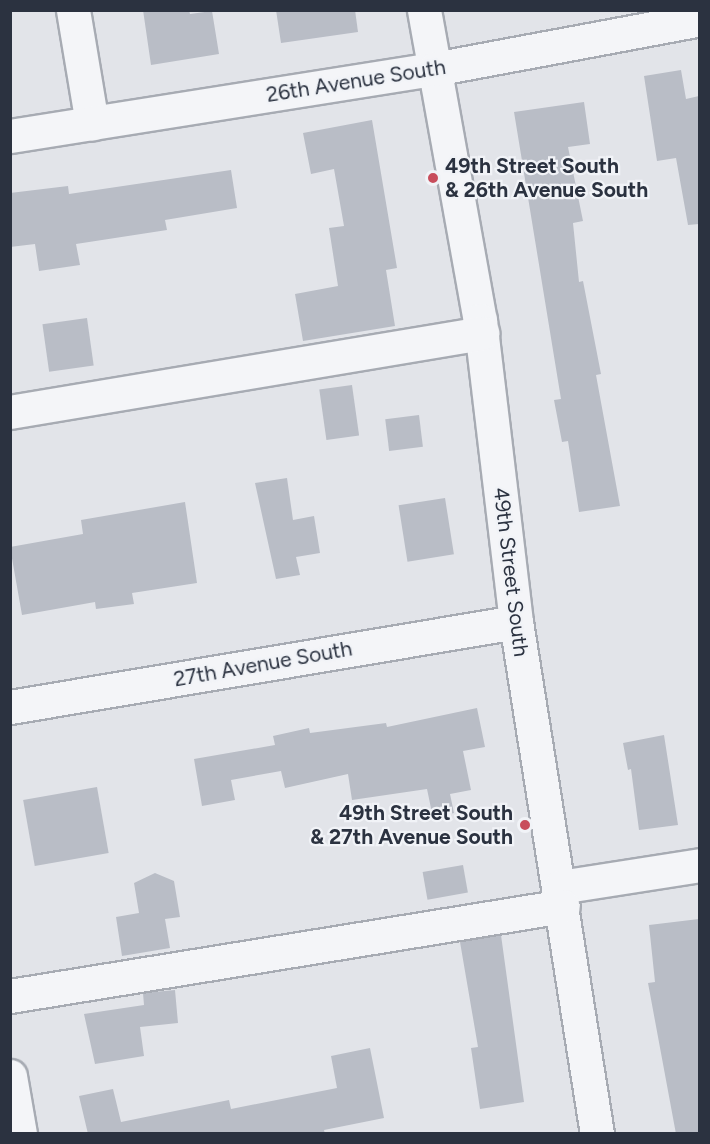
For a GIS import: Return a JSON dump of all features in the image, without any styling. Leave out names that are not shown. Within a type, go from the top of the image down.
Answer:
[{"type":"street","points":[[73,10],[92,123]]},
{"type":"street","name":"49th Street South","points":[[424,10],[482,333],[516,622],[562,897],[597,1134]]},
{"type":"street","name":"26th Avenue South","points":[[10,136],[434,69],[655,19],[699,19]]},
{"type":"street","points":[[10,412],[482,333]]},
{"type":"street","name":"27th Avenue South","points":[[10,707],[516,622]]},
{"type":"street","points":[[10,996],[562,897],[699,865]]},
{"type":"street","points":[[10,1076],[20,1134]]},
{"type":"building","points":[[143,10],[189,10],[190,14],[212,11],[219,54],[151,65]]},
{"type":"building","points":[[276,10],[355,10],[358,32],[281,43]]},
{"type":"building","points":[[681,70],[686,99],[699,96],[699,224],[688,225],[676,158],[657,161],[644,76]]},
{"type":"building","points":[[584,102],[590,144],[568,147],[583,221],[573,223],[579,282],[583,281],[601,374],[596,375],[620,506],[579,512],[568,441],[562,442],[554,400],[561,399],[514,112]]},
{"type":"building","points":[[372,120],[397,268],[386,270],[395,326],[303,341],[295,294],[338,286],[329,228],[344,226],[334,169],[311,174],[303,133]]},
{"type":"building","points":[[231,170],[237,208],[165,220],[167,230],[76,244],[80,265],[39,271],[35,244],[10,247],[10,193],[68,186],[69,194]]},
{"type":"building","points":[[87,318],[94,366],[49,372],[42,324]]},
{"type":"building","points":[[352,385],[359,436],[326,440],[319,390]]},
{"type":"building","points":[[419,415],[423,447],[389,451],[385,419]]},
{"type":"building","points":[[287,478],[293,520],[314,516],[320,553],[296,557],[300,575],[276,579],[255,483]]},
{"type":"building","points":[[445,498],[454,554],[407,562],[399,505]]},
{"type":"building","points":[[185,502],[197,583],[132,593],[134,604],[96,609],[95,602],[22,615],[10,547],[83,534],[81,520]]},
{"type":"building","points":[[477,708],[485,747],[463,751],[471,790],[450,794],[454,813],[433,818],[427,789],[352,800],[348,774],[285,788],[281,771],[231,780],[235,800],[202,806],[194,759],[275,745],[273,736],[309,728],[310,733],[386,723],[387,727]]},
{"type":"building","points":[[664,735],[678,825],[639,830],[631,769],[628,770],[623,743]]},
{"type":"building","points":[[97,787],[109,853],[35,866],[23,800]]},
{"type":"building","points":[[463,865],[468,893],[427,900],[423,872]]},
{"type":"building","points":[[155,873],[174,881],[180,917],[165,919],[170,948],[122,956],[116,917],[139,913],[134,883]]},
{"type":"building","points":[[699,919],[699,1134],[676,1134],[648,983],[655,982],[649,925]]},
{"type":"building","points":[[501,935],[524,1102],[480,1109],[471,1048],[478,1047],[460,942]]},
{"type":"building","points":[[175,990],[178,1023],[140,1027],[144,1056],[95,1064],[84,1014],[144,1005],[143,993]]},
{"type":"building","points":[[370,1048],[384,1118],[324,1130],[325,1134],[88,1134],[79,1096],[113,1089],[121,1122],[229,1100],[231,1109],[337,1088],[331,1056]]},
{"type":"place","name":"49th Street South & 26th Avenue South","points":[[433,178]]},
{"type":"place","name":"49th Street South & 27th Avenue South","points":[[525,825]]}]
